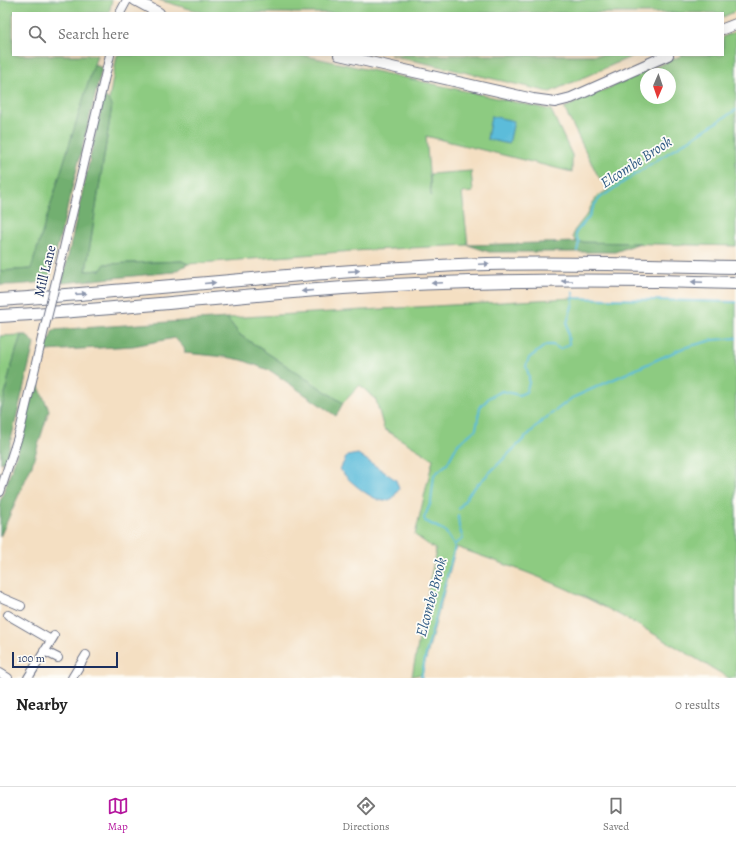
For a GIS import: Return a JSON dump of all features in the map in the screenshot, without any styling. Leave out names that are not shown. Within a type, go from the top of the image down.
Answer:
[{"type":"highway","points":[[0,300],[104,293],[326,273],[488,264],[598,263],[736,267]]},
{"type":"highway","points":[[0,316],[99,310],[210,299],[414,284],[488,281],[588,280],[736,284]]},
{"type":"main road","points":[[135,0],[157,12]]},
{"type":"main road","points":[[724,30],[736,24]]},
{"type":"main road","points":[[343,56],[533,100],[555,102],[572,98],[666,56]]},
{"type":"street","points":[[121,12],[127,0]]},
{"type":"street","name":"Mill Lane","points":[[0,492],[20,431],[110,56]]},
{"type":"street","points":[[0,597],[21,606]]},
{"type":"street","points":[[8,615],[52,638],[28,678]]},
{"type":"street","points":[[44,651],[58,658]]},
{"type":"street","points":[[72,678],[86,655]]},
{"type":"street","points":[[0,673],[8,678]]},
{"type":"green space","points":[[0,0],[112,0],[109,12],[12,12],[12,56],[97,56],[31,269],[0,271]]},
{"type":"green space","points":[[159,0],[736,0],[736,11],[724,17],[724,12],[201,12]]},
{"type":"green space","points":[[736,31],[736,246],[576,242],[573,237],[574,231],[588,213],[597,197],[609,189],[598,176],[564,108],[640,74],[640,104],[676,104],[676,68],[654,68],[681,56],[724,56],[724,37]]},
{"type":"green space","points":[[117,56],[307,56],[551,110],[572,155],[572,172],[426,136],[431,196],[430,174],[471,171],[473,192],[462,193],[468,245],[353,251],[188,264],[182,261],[105,264],[101,270],[86,271],[112,106],[109,100]]},
{"type":"green space","points":[[394,56],[633,56],[550,92]]},
{"type":"green space","points":[[94,64],[102,68],[49,281],[0,285],[0,271],[31,269]]},
{"type":"green space","points":[[104,96],[112,105],[86,271],[101,270],[105,264],[182,261],[188,264],[174,272],[62,283]]},
{"type":"green space","points":[[576,242],[640,243],[615,252],[489,252],[468,245]]},
{"type":"green space","points":[[572,298],[736,302],[736,678],[729,678],[649,631],[567,589],[456,547],[422,674],[412,676],[436,550],[415,535],[433,459],[384,429],[376,400],[360,385],[343,403],[240,335],[227,318]]},
{"type":"green space","points":[[227,318],[240,335],[343,403],[336,416],[271,371],[242,360],[185,353],[184,348],[175,338],[133,346],[45,351],[53,330]]},
{"type":"green space","points":[[21,335],[10,371],[0,416],[0,336]]},
{"type":"green space","points":[[21,335],[27,335],[34,344],[9,448],[5,461],[1,463],[0,416],[10,371]]},
{"type":"green space","points":[[36,380],[49,410],[32,465],[0,537],[0,502],[15,460]]},
{"type":"water","points":[[491,116],[514,121],[509,144],[487,139]]},
{"type":"water","points":[[358,454],[396,480],[399,489],[393,498],[384,501],[372,497],[359,488],[343,473],[340,469],[347,456]]},
{"type":"waterway","name":"Elcombe Brook","points":[[577,251],[579,242],[576,232],[588,218],[595,204],[600,198],[736,110]]},
{"type":"waterway","name":"Elcombe Brook","points":[[421,678],[427,650],[455,547],[445,531],[425,521],[424,518],[431,502],[434,475],[447,464],[458,444],[476,429],[480,407],[490,397],[502,391],[519,395],[526,392],[529,383],[529,376],[526,366],[529,358],[546,345],[553,345],[560,349],[569,344],[567,323],[573,303],[573,292]]},
{"type":"waterway","points":[[572,298],[736,302]]},
{"type":"waterway","points":[[459,509],[471,491],[542,421],[572,398],[683,348],[713,340],[736,338]]},
{"type":"waterway","points":[[455,544],[463,539],[459,527],[458,515]]}]
